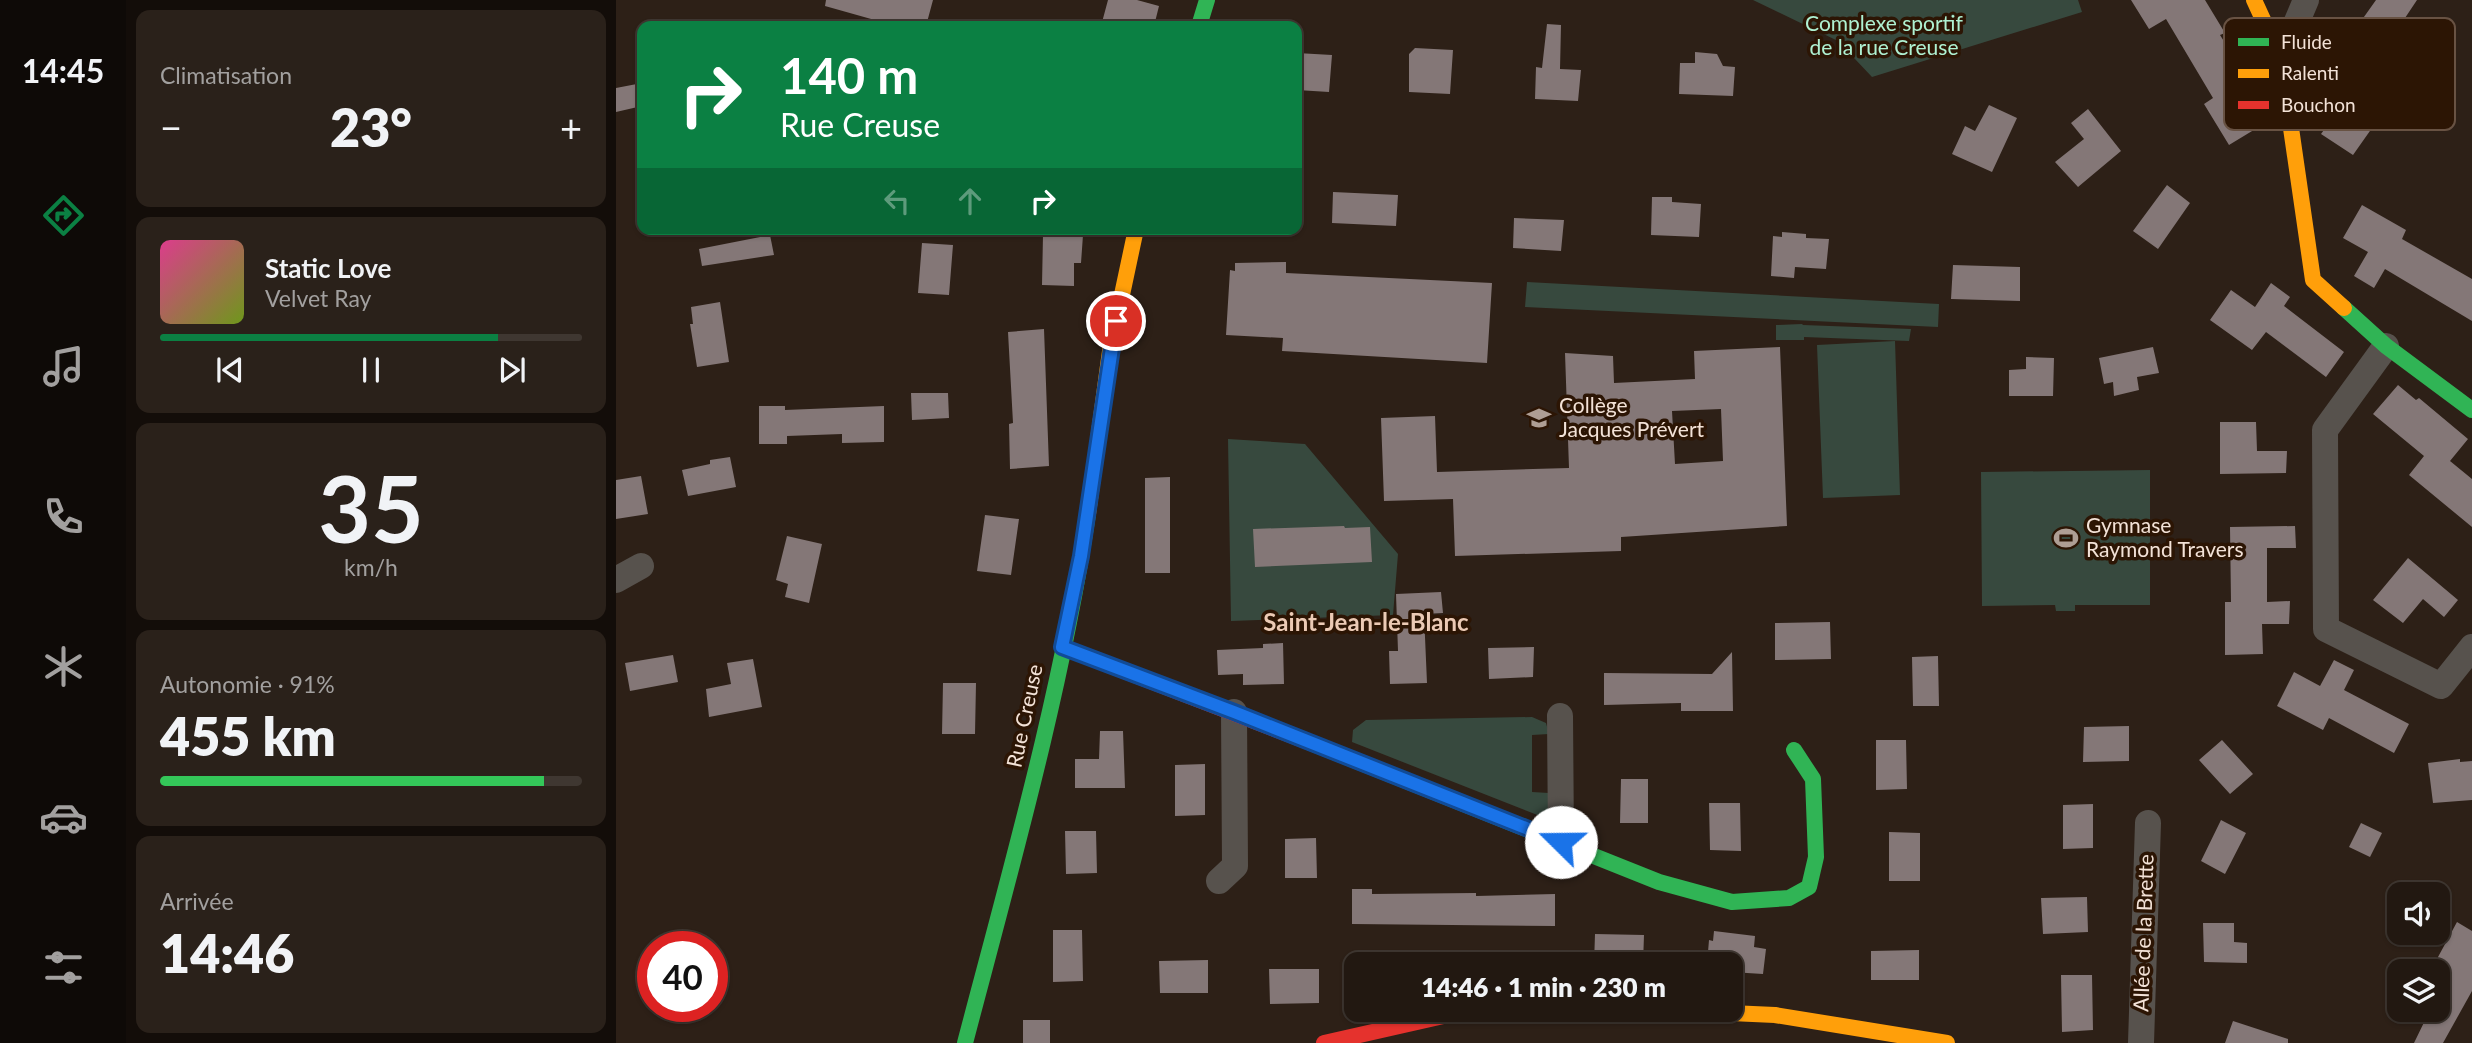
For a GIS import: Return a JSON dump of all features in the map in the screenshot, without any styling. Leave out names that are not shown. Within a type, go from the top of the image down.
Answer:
[{"type":"street","points":[[1201,21],[1207,0]]},
{"type":"street","points":[[2254,0],[2262,18]]},
{"type":"street","points":[[2298,18],[2306,0]]},
{"type":"street","points":[[2291,130],[2313,280],[2386,346],[2472,410]]},
{"type":"street","name":"Rue Creuse","points":[[965,1043],[1039,758],[1081,556],[1098,429],[1125,267],[1134,235]]},
{"type":"street","points":[[2386,346],[2325,430],[2326,629],[2441,686],[2472,647]]},
{"type":"street","points":[[616,580],[641,566]]},
{"type":"street","points":[[1062,647],[1234,712],[1658,882],[1732,902],[1789,898],[1809,887],[1816,857],[1813,779],[1794,750]]},
{"type":"street","points":[[1219,881],[1235,866],[1234,712]]},
{"type":"street","points":[[1560,716],[1561,842]]},
{"type":"street","name":"Allée de la Brette","points":[[2141,1043],[2148,823]]},
{"type":"street","points":[[1743,1014],[1775,1015],[1947,1043]]},
{"type":"street","points":[[1324,1043],[1417,1022]]},
{"type":"green space","name":"Complexe sportif de la rue Creuse","points":[[1753,0],[2078,0],[2082,12],[1872,77],[1838,41]]},
{"type":"green space","points":[[1527,282],[1939,304],[1938,327],[1525,307]]},
{"type":"green space","points":[[1776,325],[1911,329],[1909,341],[1804,337],[1804,340],[1776,340]]},
{"type":"green space","points":[[1895,341],[1900,495],[1823,498],[1817,345]]},
{"type":"green space","points":[[1228,439],[1305,444],[1398,554],[1393,615],[1231,621]]},
{"type":"green space","name":"Gymnase Raymond Travers","points":[[2150,470],[2150,605],[2075,605],[2075,611],[2056,611],[2055,605],[1982,606],[1981,472]]},
{"type":"green space","points":[[1532,717],[1546,723],[1549,734],[1532,735],[1532,792],[1549,793],[1550,820],[1352,742],[1353,730],[1366,720]]},
{"type":"building","points":[[826,0],[933,0],[927,21],[878,21],[825,6]]},
{"type":"building","points":[[1108,0],[1137,0],[1159,6],[1155,21],[1102,21]]},
{"type":"building","points":[[2131,0],[2205,0],[2224,31],[2220,35],[2224,41],[2224,130],[2254,130],[2229,145],[2204,104],[2213,98],[2166,19],[2149,29]]},
{"type":"building","points":[[2376,0],[2417,0],[2405,18],[2363,18]]},
{"type":"building","points":[[1547,24],[1561,25],[1560,69],[1581,70],[1578,101],[1535,99],[1536,67],[1542,68]]},
{"type":"building","points":[[1415,48],[1453,50],[1450,94],[1409,92],[1409,54]]},
{"type":"building","points":[[1695,52],[1717,54],[1723,66],[1735,67],[1733,96],[1679,94],[1680,63],[1695,63]]},
{"type":"building","points":[[1302,53],[1332,55],[1329,92],[1302,90]]},
{"type":"building","points":[[637,84],[637,107],[616,112],[616,88]]},
{"type":"building","points":[[1989,105],[2017,118],[1992,172],[1952,154],[1965,126],[1975,131]]},
{"type":"building","points":[[2088,109],[2121,151],[2078,187],[2055,162],[2084,139],[2071,123]]},
{"type":"building","points":[[2324,130],[2371,130],[2353,155],[2321,134]]},
{"type":"building","points":[[2167,185],[2190,203],[2158,249],[2133,231]]},
{"type":"building","points":[[1333,192],[1398,195],[1396,226],[1332,223]]},
{"type":"building","points":[[1652,197],[1672,197],[1672,202],[1701,204],[1699,237],[1651,235]]},
{"type":"building","points":[[2362,205],[2406,230],[2402,239],[2472,279],[2472,321],[2385,269],[2374,288],[2354,276],[2368,252],[2343,238]]},
{"type":"building","points":[[1514,218],[1564,220],[1561,251],[1513,248]]},
{"type":"building","points":[[1782,232],[1806,234],[1806,238],[1829,239],[1826,269],[1795,267],[1794,278],[1771,276],[1773,236],[1782,237]]},
{"type":"building","points":[[770,235],[774,255],[702,266],[699,249]]},
{"type":"building","points":[[1043,235],[1083,235],[1081,263],[1074,263],[1074,286],[1042,285]]},
{"type":"building","points":[[922,243],[953,245],[949,295],[918,293]]},
{"type":"building","points":[[1286,262],[1286,273],[1492,283],[1487,363],[1282,351],[1283,338],[1226,335],[1230,270],[1235,271],[1235,263]]},
{"type":"building","points":[[1953,265],[2020,267],[2020,301],[1951,299]]},
{"type":"building","points":[[2271,283],[2290,297],[2284,306],[2344,352],[2326,377],[2266,332],[2252,350],[2210,320],[2231,290],[2255,307]]},
{"type":"building","points":[[720,302],[729,362],[697,367],[690,324],[693,324],[691,307]]},
{"type":"building","points":[[1044,329],[1049,466],[1010,469],[1009,424],[1013,423],[1008,332]]},
{"type":"building","points":[[1780,347],[1787,526],[1621,537],[1621,551],[1455,556],[1453,499],[1384,501],[1381,418],[1435,416],[1437,472],[1569,468],[1565,353],[1613,356],[1614,383],[1695,379],[1694,351]],"holes":[[[1721,409],[1723,461],[1675,464],[1672,411]]]},
{"type":"building","points":[[2153,347],[2159,373],[2137,377],[2139,390],[2114,396],[2113,382],[2104,384],[2099,358]]},
{"type":"building","points":[[2026,357],[2054,358],[2053,396],[2009,396],[2009,370],[2026,369]]},
{"type":"building","points":[[2398,385],[2416,400],[2419,398],[2468,439],[2450,461],[2472,479],[2472,527],[2409,475],[2424,456],[2373,414]]},
{"type":"building","points":[[911,393],[948,393],[949,418],[912,420]]},
{"type":"building","points":[[759,406],[785,406],[785,410],[884,406],[884,442],[842,443],[842,434],[787,436],[787,444],[759,444]]},
{"type":"building","points":[[2220,422],[2256,422],[2257,451],[2287,451],[2286,473],[2220,474]]},
{"type":"building","points":[[730,457],[736,487],[688,496],[682,470],[710,464],[710,460]]},
{"type":"building","points":[[641,476],[648,514],[616,519],[616,480]]},
{"type":"building","points":[[1170,477],[1170,573],[1145,573],[1145,478]]},
{"type":"building","points":[[985,515],[1019,519],[1011,575],[977,571]]},
{"type":"building","points":[[2295,526],[2296,548],[2267,548],[2267,602],[2290,601],[2289,624],[2262,624],[2263,654],[2225,655],[2225,602],[2231,602],[2230,527]]},
{"type":"building","points":[[1370,527],[1372,562],[1255,567],[1253,529]]},
{"type":"building","points":[[787,536],[822,544],[809,603],[785,597],[788,584],[776,580]]},
{"type":"building","points":[[2408,558],[2458,600],[2444,617],[2423,599],[2403,623],[2373,600]]},
{"type":"building","points":[[1441,592],[1443,613],[1424,614],[1427,683],[1390,684],[1389,651],[1398,651],[1396,594]]},
{"type":"building","points":[[1830,622],[1831,659],[1775,660],[1775,623]]},
{"type":"building","points":[[1283,643],[1284,684],[1243,685],[1243,674],[1218,675],[1217,650],[1263,648],[1263,644]]},
{"type":"building","points":[[1534,647],[1533,677],[1489,679],[1488,648]]},
{"type":"building","points":[[1732,652],[1733,711],[1681,711],[1681,703],[1604,705],[1604,673],[1712,674]]},
{"type":"building","points":[[673,655],[678,682],[630,691],[625,663]]},
{"type":"building","points":[[1938,656],[1939,706],[1913,706],[1912,657]]},
{"type":"building","points":[[753,659],[762,707],[709,717],[706,689],[731,684],[727,663]]},
{"type":"building","points":[[2334,660],[2354,670],[2344,690],[2409,724],[2394,753],[2329,718],[2323,730],[2277,706],[2294,672],[2320,686]]},
{"type":"building","points":[[943,683],[976,683],[975,734],[942,734]]},
{"type":"building","points":[[2129,726],[2129,761],[2083,762],[2084,727]]},
{"type":"building","points":[[1100,731],[1123,731],[1125,788],[1075,788],[1075,759],[1099,759]]},
{"type":"building","points":[[1876,740],[1906,740],[1907,789],[1876,790]]},
{"type":"building","points":[[2222,740],[2253,774],[2230,794],[2199,760]]},
{"type":"building","points":[[2460,759],[2460,762],[2472,761],[2472,800],[2433,803],[2428,763]]},
{"type":"building","points":[[1205,764],[1205,815],[1175,816],[1175,765]]},
{"type":"building","points":[[1621,779],[1648,779],[1648,823],[1620,823]]},
{"type":"building","points":[[1709,803],[1740,803],[1741,851],[1710,850]]},
{"type":"building","points":[[2093,804],[2093,848],[2063,849],[2063,805]]},
{"type":"building","points":[[2221,820],[2246,833],[2225,874],[2201,861]]},
{"type":"building","points":[[2361,823],[2382,833],[2370,857],[2349,847]]},
{"type":"building","points":[[1065,831],[1096,831],[1097,873],[1066,874]]},
{"type":"building","points":[[1889,832],[1920,833],[1920,881],[1889,881]]},
{"type":"building","points":[[1316,838],[1317,878],[1285,878],[1285,839]]},
{"type":"building","points":[[1352,889],[1372,889],[1372,894],[1555,894],[1555,926],[1352,924]]},
{"type":"building","points":[[2087,897],[2088,932],[2043,934],[2041,898]]},
{"type":"building","points":[[2457,922],[2472,931],[2472,991],[2443,1043],[2414,1043],[2424,1022],[2450,1022],[2450,959],[2438,957],[2445,945],[2450,945],[2450,935]]},
{"type":"building","points":[[2203,923],[2234,923],[2234,942],[2247,943],[2247,963],[2204,962]]},
{"type":"building","points":[[1053,930],[1082,930],[1083,981],[1053,982]]},
{"type":"building","points":[[1714,931],[1755,936],[1754,947],[1766,949],[1763,974],[1743,973],[1743,952],[1708,952],[1709,940],[1713,941]]},
{"type":"building","points":[[1595,934],[1644,935],[1643,952],[1594,952]]},
{"type":"building","points":[[1919,950],[1919,980],[1871,980],[1871,951]]},
{"type":"building","points":[[1208,960],[1208,993],[1160,993],[1159,961]]},
{"type":"building","points":[[1269,969],[1319,969],[1319,1003],[1270,1004]]},
{"type":"building","points":[[2061,975],[2092,975],[2093,1030],[2062,1032]]},
{"type":"building","points":[[1023,1020],[1050,1020],[1050,1043],[1023,1043]]},
{"type":"building","points":[[2233,1021],[2288,1039],[2288,1043],[2225,1043]]},
{"type":"traffic: fast","points":[[1201,21],[1207,0]]},
{"type":"traffic: fast","points":[[2344,308],[2386,346],[2472,410]]},
{"type":"traffic: fast","points":[[965,1043],[1049,714],[1088,514]]},
{"type":"traffic: fast","points":[[1311,743],[1659,882],[1732,902],[1789,898],[1809,887],[1816,857],[1813,779],[1794,750]]},
{"type":"traffic: slow","points":[[2254,0],[2262,18]]},
{"type":"traffic: slow","points":[[2291,130],[2313,280],[2344,308]]},
{"type":"traffic: slow","points":[[1088,514],[1110,351],[1135,235]]},
{"type":"traffic: slow","points":[[1743,1014],[1775,1015],[1947,1043]]},
{"type":"traffic: jam","points":[[1062,647],[1311,743]]},
{"type":"traffic: jam","points":[[1324,1043],[1417,1022]]},
{"type":"place","name":"Collège Jacques Prévert","points":[[1539,418]]},
{"type":"place","name":"Gymnase Raymond Travers","points":[[2066,538]]},
{"type":"district","name":"Saint-Jean-le-Blanc","points":[[1366,623]]},
{"type":"route","points":[[1116,321],[1081,556],[1062,647],[1561,842]]}]
